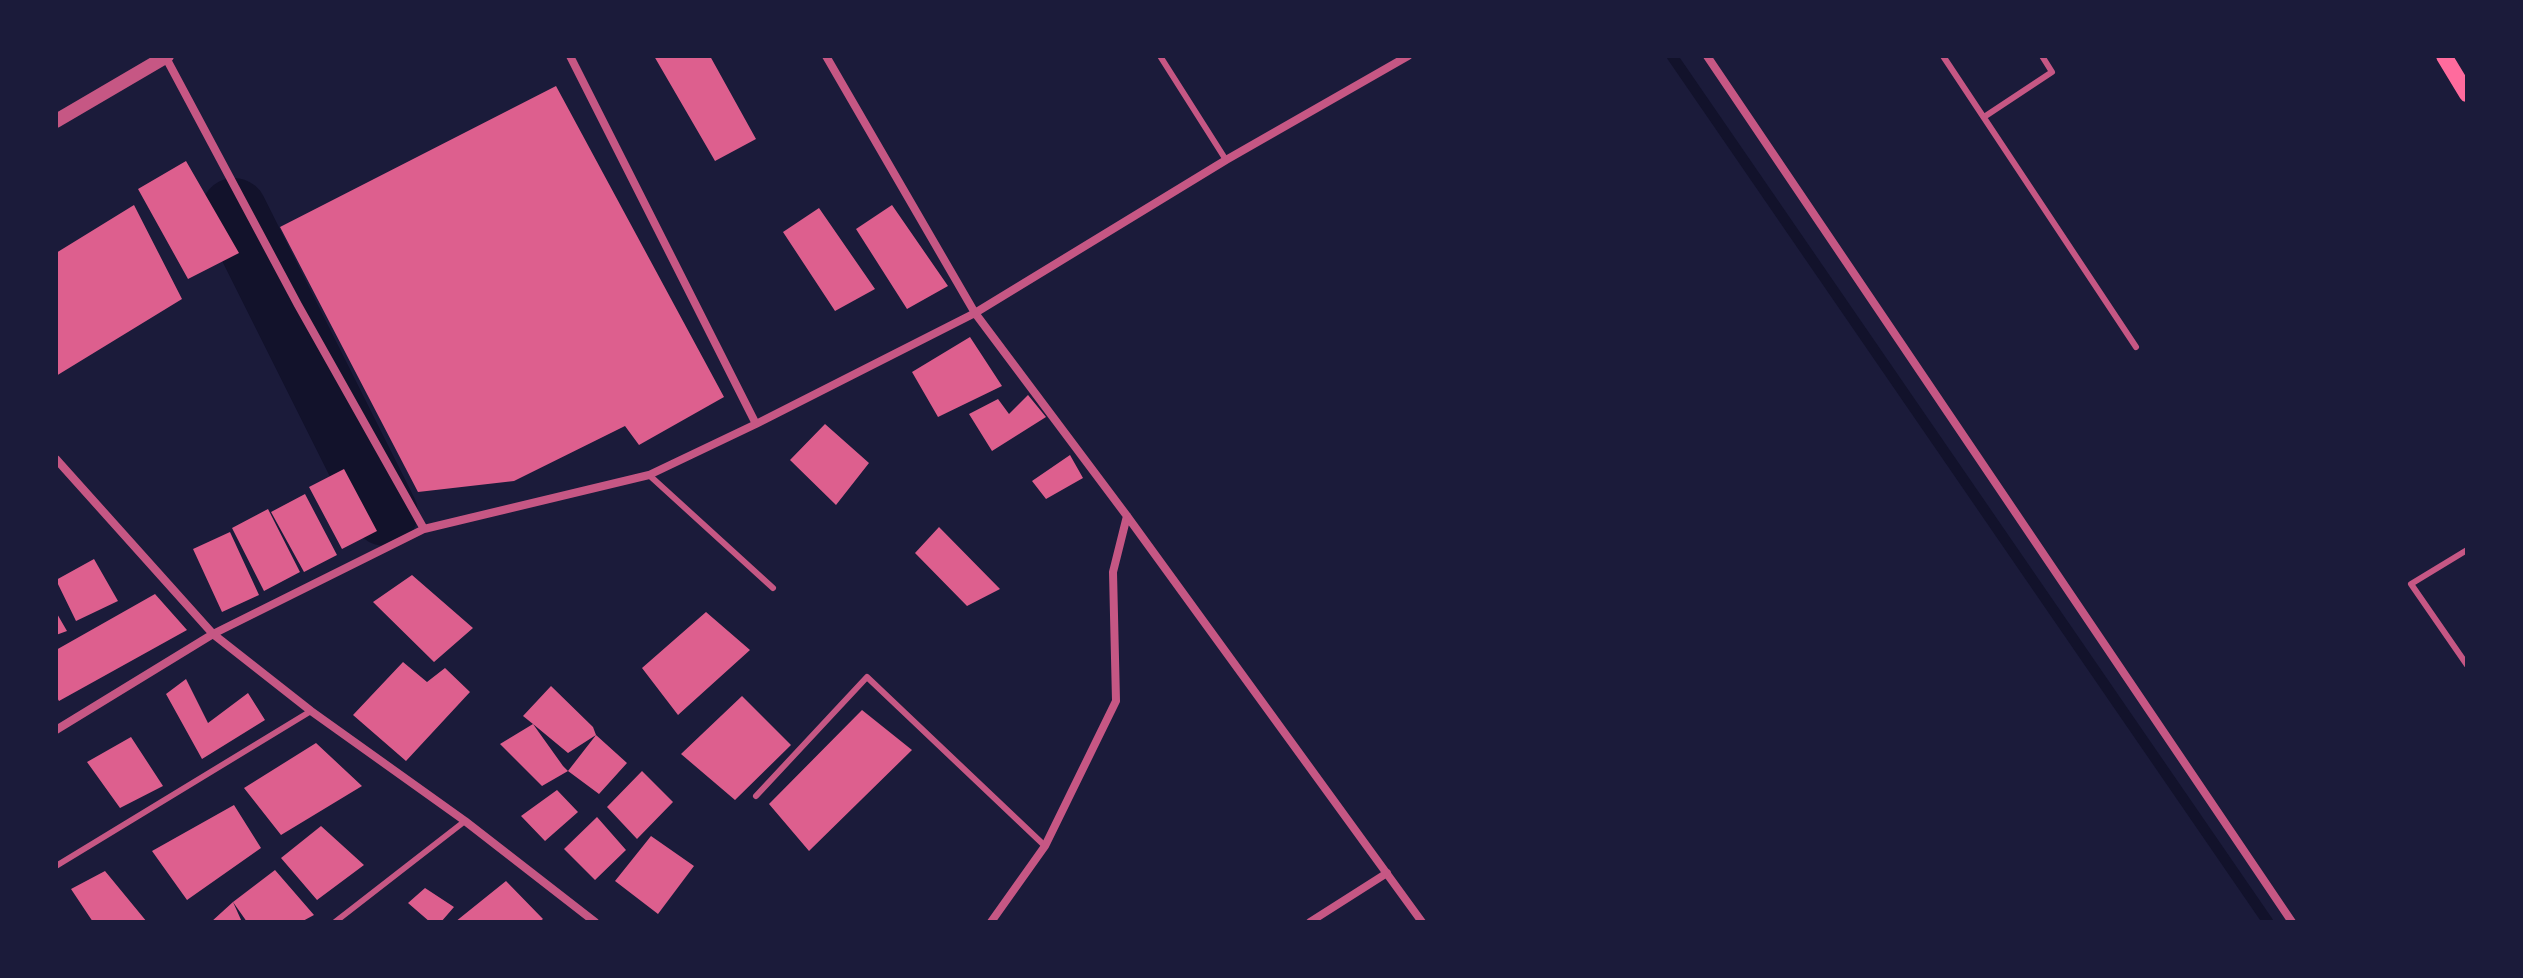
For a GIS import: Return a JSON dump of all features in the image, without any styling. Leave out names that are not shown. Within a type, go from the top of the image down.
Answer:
[{"type":"main road","points":[[2444,56],[2467,94]]},
{"type":"street","points":[[56,121],[166,56],[298,305],[424,529]]},
{"type":"street","points":[[570,56],[756,424]]},
{"type":"street","points":[[826,56],[975,313],[1127,516],[1422,922]]},
{"type":"street","points":[[56,730],[213,634],[424,529],[649,475],[756,424],[975,313],[1226,160],[1408,56]]},
{"type":"street","points":[[1707,56],[2292,922]]},
{"type":"street","points":[[56,459],[213,634],[311,711],[465,821],[595,922]]},
{"type":"street","points":[[991,922],[1045,846],[1116,701],[1113,572],[1127,516]]},
{"type":"street","points":[[1310,922],[1387,873]]},
{"type":"lane","points":[[1160,56],[1226,160]]},
{"type":"lane","points":[[1943,56],[2136,347]]},
{"type":"lane","points":[[1984,117],[2052,72],[2042,56]]},
{"type":"lane","points":[[649,475],[773,588]]},
{"type":"lane","points":[[2467,550],[2411,584],[2467,665]]},
{"type":"lane","points":[[756,796],[867,677],[1045,846]]},
{"type":"lane","points":[[56,866],[311,711]]},
{"type":"lane","points":[[335,922],[465,821]]},
{"type":"building","points":[[654,56],[710,56],[756,139],[715,161]]},
{"type":"building","points":[[556,86],[724,397],[639,445],[625,426],[514,481],[418,492],[280,227]]},
{"type":"building","points":[[186,161],[239,253],[188,279],[138,189]]},
{"type":"building","points":[[134,205],[182,299],[56,376],[56,253]]},
{"type":"building","points":[[892,205],[948,286],[907,309],[856,229]]},
{"type":"building","points":[[819,208],[875,289],[835,311],[783,232]]},
{"type":"building","points":[[970,337],[1002,386],[938,417],[912,372]]},
{"type":"building","points":[[1028,395],[1046,417],[992,451],[969,414],[998,399],[1009,414]]},
{"type":"building","points":[[825,424],[869,463],[836,505],[790,460]]},
{"type":"building","points":[[1070,455],[1083,478],[1046,499],[1032,481]]},
{"type":"building","points":[[344,469],[377,531],[342,549],[309,487]]},
{"type":"building","points":[[305,494],[337,555],[304,572],[271,512]]},
{"type":"building","points":[[268,509],[300,572],[264,591],[232,528]]},
{"type":"building","points":[[939,527],[1000,589],[967,606],[915,553]]},
{"type":"building","points":[[230,532],[259,595],[222,612],[193,549]]},
{"type":"building","points":[[94,559],[118,601],[76,621],[56,580]]},
{"type":"building","points":[[412,575],[473,628],[434,662],[373,602]]},
{"type":"building","points":[[155,594],[187,630],[59,701],[56,696],[56,650]]},
{"type":"building","points":[[56,612],[67,631],[56,635]]},
{"type":"building","points":[[706,612],[750,650],[678,715],[642,668]]},
{"type":"building","points":[[403,662],[427,682],[445,668],[470,692],[406,761],[353,715]]},
{"type":"building","points":[[186,679],[208,723],[248,693],[265,720],[202,759],[166,694]]},
{"type":"building","points":[[551,686],[593,727],[596,735],[568,753],[523,716]]},
{"type":"building","points":[[742,696],[791,745],[735,800],[681,754]]},
{"type":"building","points":[[862,710],[912,750],[809,851],[769,804]]},
{"type":"building","points":[[533,724],[568,771],[542,786],[500,744]]},
{"type":"building","points":[[596,735],[627,763],[599,794],[568,771]]},
{"type":"building","points":[[131,737],[163,786],[120,808],[87,762]]},
{"type":"building","points":[[316,743],[362,786],[281,835],[244,788]]},
{"type":"building","points":[[642,771],[673,802],[637,839],[607,807]]},
{"type":"building","points":[[557,790],[578,812],[545,841],[521,816]]},
{"type":"building","points":[[234,805],[261,848],[187,900],[152,851]]},
{"type":"building","points":[[597,817],[626,850],[595,880],[564,849]]},
{"type":"building","points":[[321,826],[364,865],[317,900],[281,858]]},
{"type":"building","points":[[651,836],[694,866],[658,914],[615,881]]},
{"type":"building","points":[[275,870],[314,915],[301,922],[247,922],[233,902]]},
{"type":"building","points":[[105,871],[147,922],[93,922],[71,889]]},
{"type":"building","points":[[506,881],[543,919],[539,922],[455,922]]},
{"type":"building","points":[[425,888],[454,907],[441,922],[430,922],[408,903]]},
{"type":"building","points":[[233,902],[242,922],[211,922]]},
{"type":"waterway","points":[[1672,56],[2268,922]]},
{"type":"waterway","points":[[234,211],[385,513]]}]
